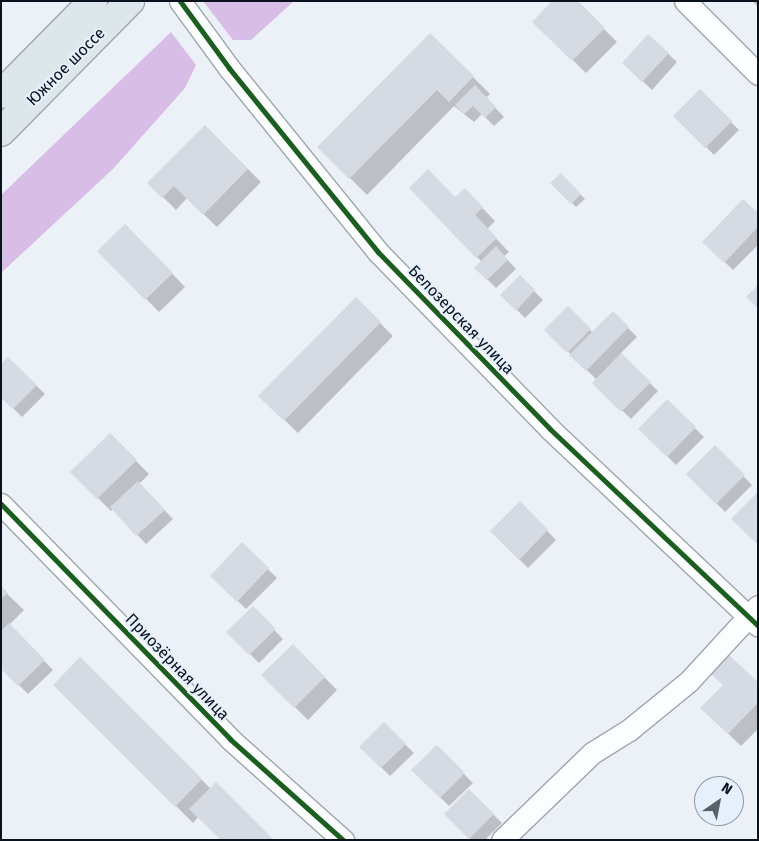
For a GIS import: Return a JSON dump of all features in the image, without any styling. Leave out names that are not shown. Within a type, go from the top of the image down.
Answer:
[{"type":"main road","name":"Южное шоссе","points":[[1,94],[93,1]]},
{"type":"main road","name":"Южное шоссе","points":[[1,132],[130,1]]},
{"type":"street","name":"Белозерская улица","points":[[180,1],[229,68],[378,252],[550,429],[754,616]]},
{"type":"street","points":[[685,1],[758,74]]},
{"type":"street","name":"Приозёрная улица","points":[[1,504],[230,739],[343,840]]},
{"type":"street","points":[[502,840],[592,754],[629,730],[689,681],[754,616]]},
{"type":"shaded area","points":[[203,1],[294,1],[251,40],[233,40]]},
{"type":"shaded area","points":[[171,32],[196,65],[185,88],[113,169],[1,273],[1,195]]},
{"type":"building","points":[[552,1],[578,1],[605,28],[572,61],[532,22]]},
{"type":"building","points":[[430,33],[474,76],[449,102],[437,90],[349,179],[317,147]]},
{"type":"building","points":[[648,34],[669,53],[642,82],[622,63]]},
{"type":"building","points":[[475,85],[496,107],[485,118],[473,106],[464,114],[455,105]]},
{"type":"building","points":[[700,89],[732,121],[705,148],[673,116]]},
{"type":"building","points":[[205,125],[248,169],[203,215],[174,186],[162,198],[147,183]]},
{"type":"building","points":[[428,169],[455,197],[465,188],[483,207],[475,215],[497,238],[476,258],[409,188]]},
{"type":"building","points":[[561,173],[581,194],[571,204],[550,183]]},
{"type":"building","points":[[743,199],[758,213],[758,227],[724,263],[702,242]]},
{"type":"building","points":[[125,224],[173,273],[145,300],[97,251]]},
{"type":"building","points":[[496,246],[508,260],[487,280],[474,268]]},
{"type":"building","points":[[520,275],[535,290],[516,311],[500,295]]},
{"type":"building","points":[[758,285],[758,308],[746,297]]},
{"type":"building","points":[[356,297],[381,322],[284,421],[258,396]]},
{"type":"building","points":[[568,306],[591,329],[567,353],[544,330]]},
{"type":"building","points":[[613,311],[629,327],[586,371],[569,355]]},
{"type":"building","points":[[621,353],[651,382],[621,412],[592,383]]},
{"type":"building","points":[[8,357],[37,385],[13,409],[1,398],[1,364]]},
{"type":"building","points":[[667,399],[696,427],[667,457],[638,429]]},
{"type":"building","points":[[110,433],[137,460],[97,499],[70,472]]},
{"type":"building","points":[[715,445],[745,475],[716,504],[686,474]]},
{"type":"building","points":[[138,481],[165,510],[136,536],[110,507]]},
{"type":"building","points":[[758,492],[758,545],[731,519]]},
{"type":"building","points":[[520,501],[548,530],[519,560],[490,531]]},
{"type":"building","points":[[242,542],[269,568],[237,602],[210,576]]},
{"type":"building","points":[[1,586],[8,593],[1,599]]},
{"type":"building","points":[[253,606],[276,629],[249,655],[226,632]]},
{"type":"building","points":[[9,623],[45,660],[18,686],[1,669],[1,631]]},
{"type":"building","points":[[293,644],[325,677],[294,708],[261,675]]},
{"type":"building","points":[[727,653],[758,682],[758,703],[728,734],[700,708],[723,685],[709,672]]},
{"type":"building","points":[[80,657],[202,779],[175,807],[53,685]]},
{"type":"building","points":[[384,722],[406,744],[381,768],[359,747]]},
{"type":"building","points":[[437,745],[465,773],[440,798],[411,770]]},
{"type":"building","points":[[216,782],[274,840],[221,840],[189,809]]},
{"type":"building","points":[[469,789],[494,814],[469,839],[444,814]]},
{"type":"cycle path","points":[[180,1],[229,68],[378,252],[550,429],[758,626]]},
{"type":"cycle path","points":[[1,504],[230,739],[343,840]]}]
